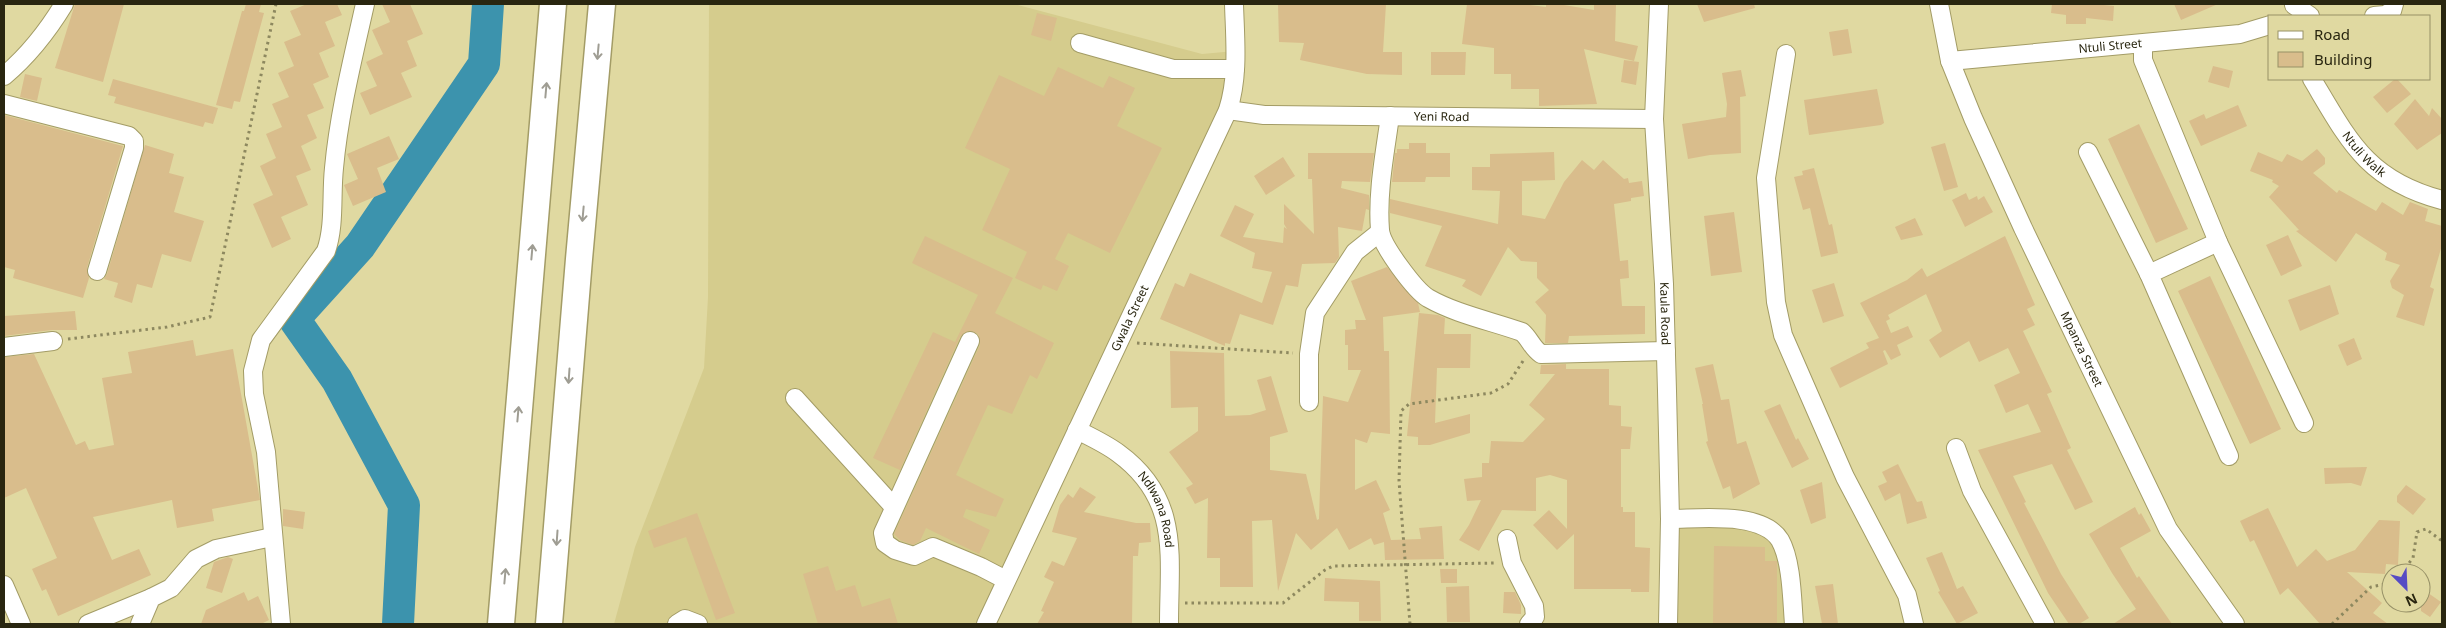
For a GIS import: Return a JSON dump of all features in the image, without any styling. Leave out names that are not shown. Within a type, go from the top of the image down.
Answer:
[{"type":"highway","points":[[501,624],[553,4]]},
{"type":"highway","points":[[549,624],[578,259],[602,4]]},
{"type":"street","points":[[4,76],[24,59],[47,31],[64,4]]},
{"type":"street","points":[[281,624],[266,452],[254,394],[253,371],[255,355],[270,326],[326,251],[331,238],[334,168],[347,85],[365,4]]},
{"type":"street","name":"Gwala Street","points":[[986,624],[1228,110],[1234,91],[1234,4]]},
{"type":"street","name":"Kaula Road","points":[[1659,4],[1654,119],[1666,351],[1670,519],[1668,624]]},
{"type":"street","name":"Mpanza Street","points":[[1939,4],[1950,61],[2023,228],[2168,529],[2235,624]]},
{"type":"street","points":[[2385,15],[2392,11],[2394,4]]},
{"type":"street","points":[[2290,8],[2308,15]]},
{"type":"street","name":"Ntuli Street","points":[[1950,61],[2240,34],[2268,26]]},
{"type":"street","points":[[1080,43],[1174,68],[1235,69]]},
{"type":"street","points":[[2142,44],[2143,60],[2218,242],[2304,424]]},
{"type":"street","points":[[1786,54],[1766,178],[1775,294],[1783,335],[1845,478],[1907,595],[1914,624]]},
{"type":"street","name":"Ntuli Walk","points":[[2313,80],[2349,140],[2370,165],[2392,180],[2442,200]]},
{"type":"street","points":[[4,104],[129,136],[134,141],[134,148],[97,271]]},
{"type":"street","name":"Yeni Road","points":[[1228,110],[1264,114],[1654,119]]},
{"type":"street","points":[[1390,116],[1380,188],[1380,232],[1401,269],[1416,288],[1428,298],[1470,315],[1522,332],[1528,337],[1533,349],[1541,354],[1560,356],[1666,351]]},
{"type":"street","points":[[2088,152],[2149,274],[2229,456]]},
{"type":"street","points":[[1309,402],[1309,354],[1315,313],[1355,252],[1380,232]]},
{"type":"street","points":[[2149,274],[2218,242]]},
{"type":"street","points":[[4,347],[53,341]]},
{"type":"street","points":[[970,341],[893,506],[883,533],[884,543],[896,550],[914,556],[933,547],[981,567],[1006,580]]},
{"type":"street","points":[[794,398],[893,506]]},
{"type":"street","name":"Ndlwana Road","points":[[1078,430],[1116,451],[1128,460],[1157,495],[1166,516],[1168,533],[1169,624]]},
{"type":"street","points":[[1956,448],[1972,491],[2045,624]]},
{"type":"street","points":[[1670,519],[1732,519],[1760,523],[1773,532],[1780,540],[1785,554],[1794,624]]},
{"type":"street","points":[[88,624],[171,588],[186,568],[206,553],[216,549],[272,537]]},
{"type":"street","points":[[1507,539],[1512,563],[1534,606],[1535,617],[1529,624]]},
{"type":"street","points":[[4,585],[22,624]]},
{"type":"street","points":[[140,624],[151,598]]},
{"type":"street","points":[[677,624],[685,619],[698,624]]},
{"type":"path","points":[[53,341],[167,327],[210,317],[276,4]]},
{"type":"path","points":[[1125,328],[1134,343],[1309,354]]},
{"type":"path","points":[[1410,624],[1400,481],[1401,411],[1409,404],[1491,392],[1508,384],[1527,354],[1533,349]]},
{"type":"path","points":[[2409,563],[2413,558],[2417,532],[2426,529],[2442,541]]},
{"type":"path","points":[[1169,604],[1283,603],[1325,570],[1333,566],[1512,563]]},
{"type":"path","points":[[2332,624],[2371,587],[2381,585]]},
{"type":"shaded area","points":[[709,4],[1014,4],[1202,54],[1235,51],[1233,91],[985,624],[614,624],[635,547],[704,368],[708,297]]},
{"type":"shaded area","points":[[1668,519],[1731,520],[1772,533],[1793,624],[1667,624]]},
{"type":"building","points":[[75,4],[124,4],[103,82],[55,68]]},
{"type":"building","points":[[246,4],[261,4],[259,12],[264,13],[240,102],[234,101],[232,109],[216,105],[242,11],[244,11]]},
{"type":"building","points":[[307,4],[337,4],[342,15],[325,22],[335,46],[319,53],[329,77],[313,84],[324,108],[307,115],[317,138],[301,146],[311,170],[296,176],[308,205],[281,217],[291,239],[272,248],[253,204],[273,195],[260,166],[276,158],[266,134],[282,127],[272,104],[289,97],[278,73],[294,66],[284,42],[301,35],[290,11]]},
{"type":"building","points":[[382,4],[410,4],[423,34],[407,41],[417,66],[401,73],[412,97],[370,115],[360,93],[377,86],[366,62],[383,54],[372,30],[390,22]]},
{"type":"building","points":[[1278,4],[1386,4],[1383,52],[1402,52],[1402,75],[1367,74],[1300,60],[1304,43],[1279,42]]},
{"type":"building","points":[[1467,4],[1522,4],[1546,7],[1546,4],[1558,4],[1594,10],[1594,4],[1616,4],[1615,41],[1638,46],[1634,61],[1584,49],[1597,104],[1539,106],[1539,89],[1511,89],[1511,74],[1494,74],[1494,48],[1462,44]]},
{"type":"building","points":[[1697,4],[1754,4],[1755,8],[1704,22]]},
{"type":"building","points":[[2052,4],[2114,6],[2113,21],[2086,18],[2086,24],[2066,24],[2066,15],[2051,13]]},
{"type":"building","points":[[2174,4],[2218,4],[2181,20]]},
{"type":"building","points":[[1037,13],[1057,18],[1051,41],[1031,35]]},
{"type":"building","points":[[1848,29],[1852,53],[1833,56],[1829,32]]},
{"type":"building","points":[[1431,52],[1466,52],[1465,75],[1431,75]]},
{"type":"building","points":[[1624,60],[1639,62],[1636,85],[1621,82]]},
{"type":"building","points":[[2213,66],[2233,71],[2229,88],[2208,82]]},
{"type":"building","points":[[1058,67],[1103,88],[1109,76],[1135,88],[1117,126],[1162,148],[1110,253],[1068,233],[1055,259],[1069,266],[1057,291],[1043,285],[1041,290],[1015,278],[1027,252],[982,230],[1010,169],[965,148],[999,75],[1044,96]]},
{"type":"building","points":[[1741,70],[1746,96],[1740,97],[1741,153],[1688,159],[1682,124],[1726,117],[1727,104],[1722,73]]},
{"type":"building","points":[[25,74],[42,78],[37,101],[20,97]]},
{"type":"building","points":[[113,79],[218,108],[213,124],[205,122],[203,127],[114,103],[116,97],[108,95]]},
{"type":"building","points":[[2394,80],[2398,80],[2411,94],[2387,113],[2373,97]]},
{"type":"building","points":[[1877,89],[1884,123],[1881,125],[1809,135],[1804,100]]},
{"type":"building","points":[[2415,99],[2429,116],[2432,108],[2442,119],[2442,133],[2417,150],[2394,124]]},
{"type":"building","points":[[2238,105],[2247,126],[2201,146],[2189,121],[2204,114],[2206,119]]},
{"type":"building","points":[[4,115],[123,146],[87,268],[89,278],[83,298],[13,278],[15,270],[4,267]]},
{"type":"building","points":[[2139,124],[2188,229],[2156,243],[2108,139]]},
{"type":"building","points":[[389,136],[399,159],[377,168],[386,192],[353,206],[344,185],[358,179],[347,154]]},
{"type":"building","points":[[1409,143],[1426,143],[1426,153],[1450,153],[1450,177],[1426,177],[1425,182],[1392,182],[1395,153],[1397,153],[1397,149],[1409,149]]},
{"type":"building","points":[[1945,143],[1958,187],[1944,191],[1931,147]]},
{"type":"building","points":[[145,145],[174,154],[169,173],[184,177],[174,212],[204,221],[191,262],[162,254],[152,288],[137,284],[132,303],[114,297],[118,283],[104,279]]},
{"type":"building","points":[[2317,149],[2325,158],[2325,164],[2313,173],[2337,193],[2339,190],[2376,211],[2382,202],[2403,215],[2410,202],[2428,209],[2425,221],[2442,226],[2442,245],[2430,287],[2434,289],[2424,326],[2396,317],[2404,295],[2392,288],[2390,281],[2400,265],[2385,260],[2387,253],[2356,233],[2336,262],[2296,231],[2299,230],[2269,197],[2279,186],[2272,182],[2273,180],[2250,171],[2258,152],[2282,162],[2287,154],[2302,161]]},
{"type":"building","points":[[1554,152],[1555,180],[1522,181],[1522,215],[1545,219],[1564,182],[1582,160],[1594,170],[1603,160],[1624,179],[1628,178],[1629,183],[1642,181],[1644,196],[1614,204],[1620,261],[1628,260],[1629,278],[1620,279],[1622,306],[1645,306],[1645,334],[1569,336],[1568,343],[1545,343],[1546,315],[1535,302],[1549,290],[1537,278],[1537,262],[1521,261],[1508,247],[1481,296],[1462,286],[1466,280],[1425,266],[1442,226],[1390,213],[1390,199],[1498,224],[1500,191],[1472,190],[1472,167],[1490,167],[1490,154]]},
{"type":"building","points":[[1308,153],[1374,153],[1370,182],[1342,181],[1341,188],[1369,195],[1369,210],[1366,209],[1362,231],[1338,227],[1339,257],[1335,263],[1302,264],[1298,287],[1286,285],[1273,325],[1240,314],[1230,344],[1225,343],[1225,346],[1160,319],[1175,283],[1184,287],[1190,273],[1262,303],[1272,272],[1252,268],[1255,253],[1220,236],[1235,205],[1254,214],[1243,237],[1283,243],[1284,227],[1287,229],[1284,224],[1284,204],[1314,234],[1312,179],[1308,179]]},
{"type":"building","points":[[1283,157],[1295,176],[1266,195],[1254,176]]},
{"type":"building","points":[[1814,168],[1829,225],[1832,224],[1838,253],[1821,257],[1810,208],[1803,210],[1794,177],[1803,175],[1802,171]]},
{"type":"building","points":[[1966,193],[1969,200],[1977,196],[1978,200],[1984,196],[1993,212],[1965,227],[1952,200]]},
{"type":"building","points":[[1734,212],[1742,272],[1711,276],[1704,216]]},
{"type":"building","points":[[1915,218],[1923,235],[1901,240],[1895,227]]},
{"type":"building","points":[[2288,235],[2302,266],[2281,276],[2266,245]]},
{"type":"building","points":[[925,236],[1013,278],[995,313],[1054,343],[1037,379],[1030,375],[1012,414],[988,405],[956,475],[1004,499],[996,517],[966,509],[963,517],[990,530],[979,554],[926,528],[920,541],[913,545],[900,540],[894,534],[980,345],[978,334],[968,331],[960,337],[900,470],[873,458],[933,332],[955,342],[978,295],[912,263]]},
{"type":"building","points":[[2005,236],[2035,305],[2027,309],[2035,325],[2023,331],[2052,392],[2047,394],[2071,448],[2067,450],[2093,502],[2075,510],[2052,464],[2013,476],[2026,502],[2024,503],[2061,574],[2089,618],[2079,624],[2069,624],[2048,593],[1978,450],[2041,432],[2028,404],[2006,413],[1994,385],[2020,373],[2008,348],[1979,362],[1969,341],[1940,358],[1929,340],[1942,331],[1926,294],[1888,315],[1890,319],[1886,321],[1891,333],[1908,326],[1913,337],[1897,345],[1901,355],[1891,360],[1885,350],[1883,351],[1888,364],[1840,388],[1830,368],[1869,348],[1866,343],[1879,338],[1860,303],[1907,280],[1922,268],[1927,277]]},
{"type":"building","points":[[1387,267],[1418,303],[1420,312],[1383,317],[1384,351],[1389,351],[1390,434],[1371,432],[1367,443],[1355,439],[1355,490],[1376,480],[1390,510],[1383,513],[1391,540],[1421,539],[1419,528],[1442,526],[1444,559],[1385,560],[1384,542],[1374,545],[1371,538],[1349,550],[1337,528],[1311,550],[1296,533],[1278,591],[1272,520],[1252,521],[1253,587],[1220,587],[1220,558],[1207,558],[1208,498],[1195,504],[1186,488],[1193,484],[1169,452],[1198,431],[1198,407],[1171,408],[1170,351],[1224,353],[1225,416],[1250,415],[1266,410],[1257,380],[1271,376],[1288,432],[1270,437],[1270,470],[1306,474],[1317,520],[1319,519],[1323,396],[1348,402],[1361,370],[1348,370],[1348,345],[1345,345],[1345,330],[1356,329],[1355,320],[1366,320],[1351,281]]},
{"type":"building","points":[[2210,276],[2281,429],[2250,444],[2178,291]]},
{"type":"building","points":[[1834,283],[1844,316],[1823,323],[1812,290]]},
{"type":"building","points":[[2330,285],[2339,314],[2300,331],[2288,300]]},
{"type":"building","points":[[75,311],[77,330],[52,330],[4,336],[4,316]]},
{"type":"building","points":[[1419,313],[1438,315],[1445,318],[1444,334],[1471,334],[1470,368],[1437,368],[1435,423],[1470,414],[1470,433],[1430,445],[1418,445],[1418,437],[1407,436]]},
{"type":"building","points":[[2354,338],[2362,359],[2347,366],[2338,345]]},
{"type":"building","points":[[193,340],[196,356],[233,349],[260,500],[212,509],[214,521],[177,528],[172,500],[93,517],[112,560],[139,549],[151,575],[58,616],[46,589],[42,591],[32,569],[57,558],[26,488],[4,498],[4,357],[34,354],[76,445],[85,441],[89,450],[114,445],[102,378],[132,373],[128,352]]},
{"type":"building","points":[[1566,364],[1566,369],[1609,369],[1609,405],[1621,406],[1621,426],[1632,427],[1630,449],[1621,449],[1621,507],[1623,507],[1623,512],[1635,512],[1635,547],[1650,548],[1649,592],[1631,592],[1631,589],[1574,589],[1574,534],[1557,550],[1533,525],[1549,510],[1567,529],[1567,480],[1550,475],[1536,478],[1536,511],[1502,510],[1479,551],[1459,540],[1469,525],[1481,500],[1467,501],[1464,479],[1482,477],[1482,463],[1489,463],[1491,441],[1523,442],[1545,419],[1529,405],[1555,374],[1540,374],[1541,365]]},
{"type":"building","points":[[1713,364],[1721,400],[1729,399],[1737,444],[1746,441],[1760,484],[1733,499],[1730,486],[1723,489],[1706,442],[1708,441],[1703,404],[1695,368]]},
{"type":"building","points":[[1780,404],[1796,440],[1798,438],[1809,459],[1792,468],[1764,411]]},
{"type":"building","points":[[1898,464],[1917,502],[1922,501],[1927,518],[1907,524],[1900,493],[1885,501],[1878,486],[1887,482],[1882,472]]},
{"type":"building","points":[[2367,467],[2361,486],[2351,483],[2325,484],[2324,468]]},
{"type":"building","points":[[1822,482],[1826,518],[1811,524],[1800,490]]},
{"type":"building","points":[[2406,485],[2426,499],[2413,515],[2397,502],[2397,496]]},
{"type":"building","points":[[1080,487],[1096,497],[1084,512],[1136,523],[1150,523],[1151,542],[1139,543],[1138,556],[1133,556],[1132,624],[1037,624],[1044,612],[1041,611],[1054,582],[1044,577],[1052,561],[1064,566],[1077,538],[1052,532],[1060,505],[1068,494],[1073,498]]},
{"type":"building","points":[[2135,507],[2139,515],[2141,513],[2151,531],[2120,548],[2137,578],[2139,576],[2172,624],[2113,624],[2136,609],[2089,534]]},
{"type":"building","points":[[2268,508],[2297,567],[2316,549],[2327,561],[2355,550],[2379,520],[2400,521],[2398,563],[2381,563],[2381,574],[2347,572],[2381,602],[2373,613],[2388,624],[2320,624],[2288,588],[2280,595],[2254,540],[2250,542],[2240,521]]},
{"type":"building","points":[[283,509],[305,512],[303,529],[283,526]]},
{"type":"building","points":[[697,513],[735,613],[716,620],[686,537],[654,548],[648,531]]},
{"type":"building","points":[[1714,546],[1765,547],[1765,561],[1777,561],[1777,624],[1713,624]]},
{"type":"building","points":[[1942,552],[1957,589],[1963,586],[1978,613],[1957,624],[1938,592],[1940,591],[1926,558]]},
{"type":"building","points":[[228,557],[233,559],[222,593],[206,588],[214,562]]},
{"type":"building","points":[[828,566],[836,591],[855,585],[862,607],[890,598],[898,624],[818,624],[803,574]]},
{"type":"building","points":[[1440,569],[1457,569],[1457,583],[1441,583]]},
{"type":"building","points":[[1325,578],[1380,581],[1381,621],[1359,621],[1359,602],[1324,601]]},
{"type":"building","points":[[1833,584],[1838,624],[1822,624],[1815,586]]},
{"type":"building","points":[[1469,586],[1470,622],[1447,622],[1446,587]]},
{"type":"building","points":[[244,592],[248,601],[258,596],[269,620],[261,624],[201,624],[206,610]]},
{"type":"building","points":[[1504,592],[1515,592],[1521,605],[1521,614],[1503,613]]},
{"type":"building","points":[[2431,595],[2441,602],[2430,617],[2424,613],[2431,613]]},
{"type":"waterway","points":[[398,624],[404,505],[337,380],[294,319],[360,246],[484,64],[488,4]]}]
